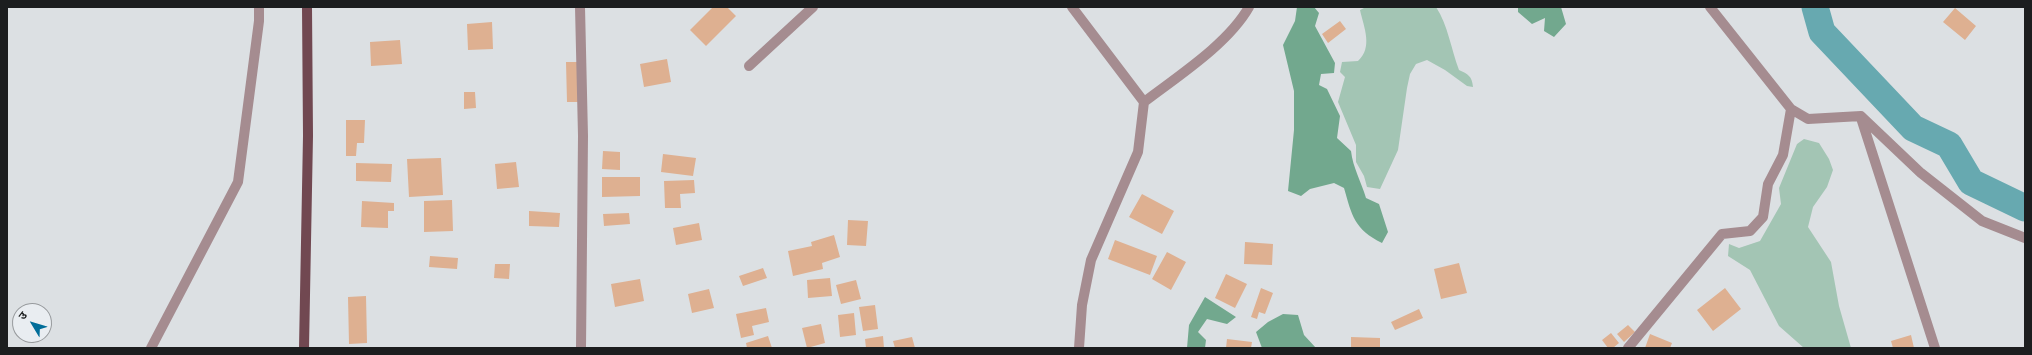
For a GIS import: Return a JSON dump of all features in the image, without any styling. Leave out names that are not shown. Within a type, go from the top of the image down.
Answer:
[{"type":"main road","points":[[304,348],[308,136],[307,7]]},
{"type":"street","points":[[151,348],[238,182],[259,21],[259,7]]},
{"type":"street","points":[[580,7],[583,136],[581,348]]},
{"type":"street","points":[[749,66],[814,7]]},
{"type":"street","points":[[1072,7],[1144,102],[1138,152],[1091,260],[1082,305],[1079,348]]},
{"type":"street","points":[[1144,102],[1202,57],[1242,20],[1249,7]]},
{"type":"street","points":[[1710,7],[1791,109],[1808,119],[1861,116],[1921,173],[1982,221],[2025,238]]},
{"type":"street","points":[[1628,348],[1722,234],[1750,231],[1764,217],[1768,184],[1783,155],[1791,109]]},
{"type":"street","points":[[1861,116],[1935,348]]},
{"type":"green space","points":[[1297,7],[1314,7],[1319,13],[1315,26],[1335,63],[1334,73],[1321,74],[1319,85],[1327,89],[1340,116],[1337,138],[1351,151],[1355,169],[1366,198],[1379,204],[1388,232],[1382,243],[1373,238],[1360,227],[1352,214],[1344,188],[1334,183],[1310,189],[1301,196],[1288,191],[1294,130],[1294,91],[1283,45],[1295,21]]},
{"type":"green space","points":[[1366,7],[1436,7],[1444,21],[1459,70],[1469,76],[1472,80],[1473,87],[1467,86],[1445,70],[1427,60],[1416,64],[1410,74],[1407,88],[1398,150],[1380,189],[1367,187],[1364,176],[1356,162],[1356,145],[1338,102],[1345,77],[1340,72],[1342,62],[1358,61],[1363,56],[1365,50],[1366,37],[1360,10]]},
{"type":"green space","points":[[1518,7],[1561,7],[1566,24],[1554,37],[1544,31],[1545,18],[1532,24],[1518,12]]},
{"type":"green space","points":[[1804,139],[1819,143],[1829,159],[1833,170],[1827,187],[1813,207],[1808,227],[1831,262],[1839,306],[1851,348],[1804,348],[1779,326],[1750,270],[1728,256],[1729,244],[1739,248],[1760,241],[1781,204],[1779,188],[1797,144]]},
{"type":"green space","points":[[1205,297],[1236,317],[1227,324],[1207,319],[1198,332],[1206,340],[1205,348],[1187,348],[1189,325]]},
{"type":"green space","points":[[1283,314],[1298,315],[1304,335],[1316,348],[1262,348],[1256,332],[1268,322]]},
{"type":"building","points":[[713,7],[727,7],[736,16],[706,46],[690,30]]},
{"type":"building","points":[[1955,8],[1976,26],[1965,40],[1943,22]]},
{"type":"building","points":[[1340,21],[1346,29],[1328,43],[1322,34]]},
{"type":"building","points":[[492,22],[493,49],[468,50],[467,24]]},
{"type":"building","points":[[400,40],[402,64],[371,66],[370,42]]},
{"type":"building","points":[[667,59],[671,82],[644,87],[640,64]]},
{"type":"building","points":[[566,62],[578,62],[580,102],[567,102]]},
{"type":"building","points":[[464,92],[475,92],[476,108],[464,109]]},
{"type":"building","points":[[346,120],[365,120],[364,143],[357,143],[356,156],[346,156]]},
{"type":"building","points":[[603,151],[620,152],[620,170],[602,169]]},
{"type":"building","points":[[663,154],[696,158],[693,176],[661,172]]},
{"type":"building","points":[[441,158],[443,195],[409,197],[407,159]]},
{"type":"building","points":[[516,162],[519,187],[497,189],[495,164]]},
{"type":"building","points":[[356,163],[392,164],[391,182],[356,181]]},
{"type":"building","points":[[602,177],[640,177],[640,196],[602,197]]},
{"type":"building","points":[[694,180],[695,193],[680,194],[681,208],[665,208],[664,181]]},
{"type":"building","points":[[1142,194],[1174,211],[1162,234],[1129,217]]},
{"type":"building","points":[[452,200],[453,231],[424,232],[424,201]]},
{"type":"building","points":[[362,201],[394,203],[394,211],[388,211],[388,228],[361,227]]},
{"type":"building","points":[[529,211],[560,213],[559,227],[529,226]]},
{"type":"building","points":[[629,213],[630,224],[604,226],[603,214]]},
{"type":"building","points":[[848,220],[868,221],[866,246],[847,245]]},
{"type":"building","points":[[699,223],[702,240],[676,245],[673,228]]},
{"type":"building","points":[[834,235],[840,257],[822,263],[823,269],[793,276],[788,251],[812,246],[811,242]]},
{"type":"building","points":[[1115,240],[1157,256],[1150,275],[1108,259]]},
{"type":"building","points":[[1245,242],[1273,244],[1272,265],[1244,264]]},
{"type":"building","points":[[1167,252],[1186,262],[1171,290],[1152,279]]},
{"type":"building","points":[[430,256],[458,258],[457,269],[429,267]]},
{"type":"building","points":[[1459,263],[1467,293],[1441,299],[1434,269]]},
{"type":"building","points":[[495,264],[510,264],[509,279],[494,278]]},
{"type":"building","points":[[763,268],[767,278],[743,286],[739,276]]},
{"type":"building","points":[[1226,274],[1247,284],[1235,308],[1215,298]]},
{"type":"building","points":[[830,278],[832,296],[808,298],[807,280]]},
{"type":"building","points":[[640,279],[644,301],[615,307],[611,284]]},
{"type":"building","points":[[856,280],[861,299],[841,304],[836,285]]},
{"type":"building","points":[[1261,288],[1273,293],[1265,314],[1259,312],[1257,319],[1251,317]]},
{"type":"building","points":[[1725,288],[1741,309],[1713,331],[1697,310]]},
{"type":"building","points":[[709,289],[714,308],[692,313],[688,294]]},
{"type":"building","points":[[366,296],[367,343],[349,344],[348,297]]},
{"type":"building","points":[[875,305],[878,329],[863,331],[859,307]]},
{"type":"building","points":[[766,308],[769,322],[752,326],[754,335],[741,338],[736,314]]},
{"type":"building","points":[[1419,309],[1423,318],[1395,330],[1391,322]]},
{"type":"building","points":[[854,313],[856,335],[840,337],[838,315]]},
{"type":"building","points":[[821,324],[825,343],[807,348],[802,328]]},
{"type":"building","points":[[1628,325],[1635,332],[1624,342],[1617,334]]},
{"type":"building","points":[[1611,333],[1619,343],[1613,348],[1608,348],[1602,340]]},
{"type":"building","points":[[1650,334],[1672,343],[1670,348],[1645,348]]},
{"type":"building","points":[[1911,335],[1914,348],[1893,348],[1891,341]]},
{"type":"building","points":[[768,336],[772,348],[747,348],[746,343]]},
{"type":"building","points":[[883,336],[884,348],[866,348],[865,339]]},
{"type":"building","points":[[912,337],[915,348],[895,348],[893,341]]},
{"type":"building","points":[[1351,337],[1380,338],[1380,348],[1351,348]]},
{"type":"building","points":[[1227,339],[1252,342],[1251,348],[1226,348]]},
{"type":"waterway","points":[[1815,7],[1822,32],[1913,128],[1949,145],[1971,182],[2025,208]]}]
